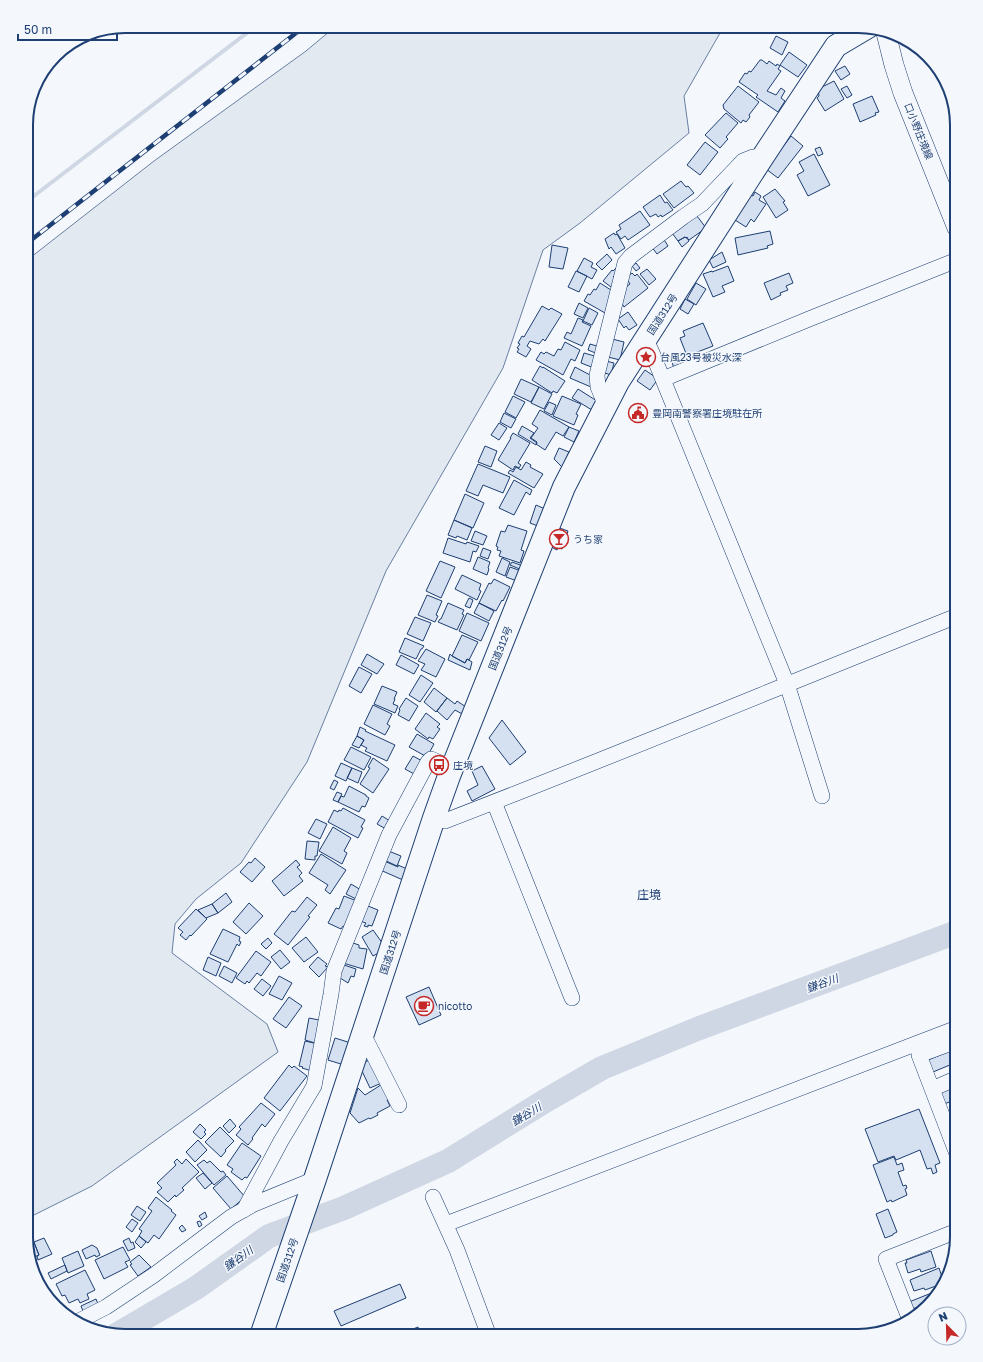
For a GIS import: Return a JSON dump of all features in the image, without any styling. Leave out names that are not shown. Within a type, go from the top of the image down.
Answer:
[{"type":"highway","name":"国道312号","points":[[263,1329],[434,818],[452,768],[564,487],[618,382],[762,158],[836,46],[858,33]]},
{"type":"main road","name":"口小野庄境線","points":[[887,38],[903,92],[950,210]]},
{"type":"street","points":[[606,406],[598,387],[597,375],[625,263],[632,256],[702,204],[742,161],[753,157],[762,158]]},
{"type":"street","points":[[663,379],[950,263]]},
{"type":"street","points":[[643,343],[649,346],[663,379],[787,684],[822,796]]},
{"type":"street","points":[[597,375],[618,382]]},
{"type":"street","points":[[434,818],[445,821],[641,744],[950,619]]},
{"type":"street","points":[[244,1210],[281,1141],[314,1086],[334,971],[389,835],[428,762],[431,760],[452,768]]},
{"type":"street","points":[[494,802],[572,998]]},
{"type":"street","points":[[446,1224],[950,1031]]},
{"type":"street","points":[[363,1034],[399,1106]]},
{"type":"street","points":[[950,1044],[920,1055],[932,1089],[950,1117]]},
{"type":"street","points":[[932,1089],[950,1081]]},
{"type":"street","points":[[83,1319],[106,1307],[154,1275],[231,1217],[254,1204],[313,1183]]},
{"type":"street","points":[[432,1197],[446,1224],[487,1329]]},
{"type":"street","points":[[908,1314],[886,1260],[950,1234]]},
{"type":"shaded area","points":[[328,33],[720,33],[684,96],[689,133],[580,223],[543,250],[503,368],[386,571],[307,762],[241,863],[196,899],[175,924],[172,953],[267,1024],[278,1052],[92,1186],[33,1216],[33,256],[154,161],[306,51]]},
{"type":"building","points":[[776,36],[788,42],[782,55],[770,48]]},
{"type":"building","points":[[789,52],[807,65],[798,77],[780,65]]},
{"type":"building","points":[[760,60],[767,64],[769,61],[776,66],[777,64],[780,66],[778,69],[781,71],[767,91],[776,95],[781,88],[785,91],[781,98],[785,101],[778,112],[756,97],[758,95],[739,82],[745,73],[747,74],[749,71],[751,72]]},
{"type":"building","points":[[845,66],[850,74],[841,80],[835,71]]},
{"type":"building","points":[[834,81],[844,99],[825,111],[817,98],[819,96],[818,89]]},
{"type":"building","points":[[738,86],[759,102],[749,115],[750,117],[746,122],[743,120],[741,123],[724,109],[723,105]]},
{"type":"building","points":[[847,86],[852,95],[847,98],[841,89]]},
{"type":"building","points":[[872,96],[879,112],[875,113],[876,115],[860,122],[853,104]]},
{"type":"building","points":[[726,113],[738,123],[726,137],[728,139],[720,148],[705,135]]},
{"type":"building","points":[[791,136],[803,146],[778,178],[766,169]]},
{"type":"building","points":[[705,142],[718,152],[700,175],[687,165]]},
{"type":"building","points":[[820,147],[823,154],[818,156],[815,149]]},
{"type":"building","points":[[814,154],[830,185],[808,196],[797,175],[804,171],[799,162]]},
{"type":"building","points":[[681,181],[694,193],[674,208],[663,194]]},
{"type":"building","points":[[775,189],[785,201],[783,202],[788,210],[776,218],[763,197]]},
{"type":"building","points":[[755,192],[761,196],[759,200],[766,204],[754,222],[751,219],[746,227],[735,220],[751,195],[753,196]]},
{"type":"building","points":[[660,195],[665,203],[667,202],[673,210],[662,217],[661,215],[658,217],[656,214],[650,217],[643,207]]},
{"type":"building","points":[[640,211],[650,225],[628,240],[625,236],[621,239],[616,232],[621,229],[619,225]]},
{"type":"building","points":[[697,216],[706,228],[689,240],[685,237],[678,241],[672,233]]},
{"type":"building","points":[[770,231],[773,244],[767,246],[768,248],[738,255],[735,238]]},
{"type":"building","points":[[614,233],[615,235],[617,234],[625,248],[616,254],[611,247],[609,249],[605,239]]},
{"type":"building","points":[[687,237],[689,241],[682,247],[678,241]]},
{"type":"building","points":[[663,238],[668,246],[657,254],[651,246]]},
{"type":"building","points":[[552,245],[568,248],[563,269],[549,267]]},
{"type":"building","points":[[722,252],[726,262],[713,268],[709,260]]},
{"type":"building","points":[[607,254],[612,260],[602,270],[596,264]]},
{"type":"building","points":[[584,258],[593,263],[591,267],[597,270],[592,279],[577,271]]},
{"type":"building","points":[[636,263],[640,268],[636,271],[632,266]]},
{"type":"building","points":[[728,266],[734,281],[722,286],[725,292],[713,297],[703,274]]},
{"type":"building","points":[[616,268],[619,271],[613,277],[617,280],[611,287],[603,281],[612,270],[613,271]]},
{"type":"building","points":[[647,269],[656,279],[649,285],[640,274]]},
{"type":"building","points":[[576,271],[587,276],[579,292],[568,287]]},
{"type":"building","points":[[632,273],[635,276],[637,274],[648,288],[624,307],[620,300],[622,290],[630,284],[626,278]]},
{"type":"building","points":[[789,273],[793,283],[786,286],[788,290],[780,293],[781,295],[771,300],[764,283]]},
{"type":"building","points":[[600,283],[614,292],[612,301],[605,313],[584,301],[588,294],[590,295],[594,289],[596,290]]},
{"type":"building","points":[[696,283],[706,289],[696,305],[687,299]]},
{"type":"building","points":[[685,299],[694,304],[688,314],[680,309]]},
{"type":"building","points":[[579,303],[588,308],[583,318],[574,314]]},
{"type":"building","points":[[542,306],[549,310],[551,308],[562,314],[545,341],[543,339],[539,344],[530,341],[527,346],[531,349],[526,357],[517,352],[519,349],[517,348],[520,344],[518,343],[522,336],[524,337]]},
{"type":"building","points":[[589,308],[598,313],[592,325],[583,321]]},
{"type":"building","points":[[628,312],[637,325],[629,330],[626,326],[624,328],[618,319]]},
{"type":"building","points":[[578,318],[583,320],[582,322],[591,326],[582,346],[564,338],[567,332],[571,334]]},
{"type":"building","points":[[703,323],[713,346],[687,356],[680,338],[685,336],[683,331]]},
{"type":"building","points":[[612,339],[624,342],[620,360],[608,357]]},
{"type":"building","points":[[565,342],[580,350],[575,361],[571,359],[563,375],[536,360],[541,352],[544,354],[546,352],[554,356],[558,349],[561,350]]},
{"type":"building","points":[[590,344],[600,347],[598,354],[588,350]]},
{"type":"building","points":[[584,353],[598,357],[594,368],[581,363]]},
{"type":"building","points":[[681,353],[685,363],[674,368],[670,357]]},
{"type":"building","points":[[606,361],[614,363],[611,375],[602,372]]},
{"type":"building","points":[[540,366],[565,381],[557,393],[553,391],[552,393],[532,380]]},
{"type":"building","points":[[575,367],[590,375],[591,387],[570,378]]},
{"type":"building","points":[[645,370],[658,379],[650,390],[637,381]]},
{"type":"building","points":[[521,379],[539,387],[531,402],[514,394]]},
{"type":"building","points":[[539,387],[552,394],[544,409],[531,403]]},
{"type":"building","points":[[578,389],[597,401],[592,410],[572,398]]},
{"type":"building","points":[[513,396],[525,402],[516,418],[505,412]]},
{"type":"building","points":[[562,396],[581,404],[576,414],[578,415],[574,425],[553,416]]},
{"type":"building","points":[[549,402],[556,405],[552,415],[544,411]]},
{"type":"building","points":[[540,410],[569,427],[563,436],[556,432],[545,450],[536,444],[537,442],[531,438],[538,428],[532,424]]},
{"type":"building","points":[[504,413],[516,419],[511,428],[500,422]]},
{"type":"building","points":[[499,423],[507,428],[499,440],[491,435]]},
{"type":"building","points":[[522,426],[534,433],[530,438],[537,443],[536,445],[518,434]]},
{"type":"building","points":[[569,427],[579,431],[574,442],[564,437]]},
{"type":"building","points":[[513,433],[530,443],[518,463],[521,465],[519,468],[515,466],[513,470],[498,460]]},
{"type":"building","points":[[485,446],[497,451],[491,467],[478,462]]},
{"type":"building","points":[[559,448],[569,452],[562,467],[554,459]]},
{"type":"building","points":[[526,462],[531,465],[530,467],[543,474],[534,488],[508,473],[510,470],[513,472],[516,467],[521,470]]},
{"type":"building","points":[[478,464],[510,477],[503,493],[483,485],[478,496],[466,491]]},
{"type":"building","points":[[514,480],[532,490],[530,495],[526,492],[514,515],[499,508]]},
{"type":"building","points":[[465,494],[484,503],[473,528],[454,520]]},
{"type":"building","points":[[536,505],[545,509],[538,526],[530,523]]},
{"type":"building","points":[[454,520],[472,528],[467,540],[457,536],[456,538],[448,535]]},
{"type":"building","points":[[508,525],[527,531],[521,550],[524,551],[520,563],[499,556],[501,551],[497,550],[498,547],[496,546],[501,531],[505,532]]},
{"type":"building","name":"うち家","points":[[557,527],[568,531],[562,549],[558,547],[557,550],[549,546]]},
{"type":"building","points":[[475,531],[487,536],[483,545],[471,541]]},
{"type":"building","points":[[448,538],[466,544],[467,542],[479,546],[476,552],[473,551],[470,562],[443,553]]},
{"type":"building","points":[[483,548],[491,551],[488,559],[480,556]]},
{"type":"building","points":[[478,557],[490,562],[487,575],[473,569]]},
{"type":"building","points":[[502,558],[510,562],[505,576],[496,572]]},
{"type":"building","points":[[440,561],[455,567],[441,598],[426,591]]},
{"type":"building","points":[[512,562],[523,566],[522,570],[510,565]]},
{"type":"building","points":[[510,567],[521,571],[517,581],[506,577]]},
{"type":"building","points":[[462,575],[481,584],[479,590],[481,591],[477,600],[455,589]]},
{"type":"building","points":[[494,579],[510,587],[496,611],[479,603],[489,583],[491,584]]},
{"type":"building","points":[[427,595],[442,601],[436,615],[438,616],[435,622],[418,615]]},
{"type":"building","points":[[469,598],[473,600],[470,608],[465,606]]},
{"type":"building","points":[[448,603],[464,610],[462,614],[464,615],[457,630],[438,622],[441,619]]},
{"type":"building","points":[[479,603],[494,611],[489,621],[474,613]]},
{"type":"building","points":[[467,613],[489,623],[481,641],[459,631]]},
{"type":"building","points":[[415,617],[431,623],[423,641],[407,634]]},
{"type":"building","points":[[462,635],[478,642],[469,660],[467,659],[465,663],[452,656]]},
{"type":"building","points":[[405,638],[424,646],[416,659],[399,652]]},
{"type":"building","points":[[426,649],[445,659],[436,677],[421,670],[425,664],[418,661]]},
{"type":"building","points":[[367,654],[384,664],[377,674],[361,665]]},
{"type":"building","points":[[450,654],[465,663],[467,659],[472,662],[470,670],[448,660]]},
{"type":"building","points":[[401,655],[419,665],[414,674],[396,665]]},
{"type":"building","points":[[359,667],[372,674],[361,693],[349,686]]},
{"type":"building","points":[[421,675],[433,683],[420,702],[409,695]]},
{"type":"building","points":[[382,686],[397,692],[393,704],[398,706],[395,713],[374,704]]},
{"type":"building","points":[[434,688],[447,698],[436,712],[424,702]]},
{"type":"building","points":[[406,698],[418,706],[409,721],[398,715],[399,709]]},
{"type":"building","points":[[447,698],[455,704],[457,701],[466,707],[464,715],[455,710],[447,720],[437,711]]},
{"type":"building","points":[[373,705],[392,714],[387,724],[390,726],[385,735],[364,724]]},
{"type":"building","points":[[426,713],[440,724],[437,727],[440,729],[433,739],[429,737],[428,739],[415,729]]},
{"type":"building","points":[[502,720],[526,752],[510,765],[489,738]]},
{"type":"building","points":[[360,727],[366,730],[365,731],[395,745],[387,761],[365,751],[367,748],[361,745],[364,740],[357,736]]},
{"type":"building","points":[[417,734],[434,744],[427,757],[409,747]]},
{"type":"building","points":[[357,736],[364,740],[359,748],[352,745]]},
{"type":"building","points":[[351,747],[371,757],[364,770],[344,760]]},
{"type":"building","points":[[413,756],[424,762],[416,775],[405,769]]},
{"type":"building","points":[[373,758],[389,769],[373,793],[360,784],[370,768],[368,767]]},
{"type":"building","points":[[341,763],[352,768],[346,781],[335,776]]},
{"type":"building","points":[[482,766],[495,789],[472,801],[467,791],[478,785],[472,771]]},
{"type":"building","points":[[352,768],[362,772],[358,783],[347,778]]},
{"type":"building","points":[[334,780],[338,782],[334,790],[330,788]]},
{"type":"building","points":[[349,786],[369,798],[365,807],[362,806],[359,812],[338,802],[341,796],[344,797]]},
{"type":"building","points":[[337,792],[342,794],[338,802],[333,800]]},
{"type":"building","points":[[343,808],[365,820],[358,838],[328,822],[334,810],[338,812]]},
{"type":"building","points":[[382,816],[390,821],[386,829],[377,824]]},
{"type":"building","points":[[316,819],[327,824],[320,839],[308,833]]},
{"type":"building","points":[[333,827],[351,838],[344,851],[347,853],[342,864],[319,851]]},
{"type":"building","points":[[307,841],[319,842],[315,860],[305,859]]},
{"type":"building","points":[[386,850],[401,856],[397,866],[382,859]]},
{"type":"building","points":[[321,854],[346,870],[330,894],[325,890],[328,885],[309,873]]},
{"type":"building","points":[[255,858],[265,867],[252,882],[240,872]]},
{"type":"building","points":[[296,860],[300,865],[297,867],[302,873],[299,876],[303,881],[284,896],[272,881]]},
{"type":"building","points":[[382,860],[407,869],[403,880],[378,869]]},
{"type":"building","points":[[351,884],[361,890],[356,899],[346,894]]},
{"type":"building","points":[[226,893],[232,902],[218,913],[212,904]]},
{"type":"building","points":[[344,896],[357,901],[346,927],[343,926],[341,929],[328,923],[336,908],[339,909]]},
{"type":"building","points":[[307,897],[317,905],[308,916],[310,917],[288,945],[274,934],[292,911],[295,912]]},
{"type":"building","points":[[249,903],[263,916],[246,934],[233,922]]},
{"type":"building","points":[[212,904],[218,913],[206,918],[198,910]]},
{"type":"building","points":[[368,906],[378,910],[372,926],[368,925],[368,927],[364,926],[366,923],[360,921]]},
{"type":"building","points":[[196,909],[207,919],[186,940],[180,935],[183,932],[178,928]]},
{"type":"building","points":[[223,929],[240,937],[239,941],[241,942],[239,946],[237,944],[228,962],[210,954]]},
{"type":"building","points":[[373,930],[383,944],[382,951],[373,956],[362,937]]},
{"type":"building","points":[[306,937],[318,952],[304,962],[292,948]]},
{"type":"building","points":[[268,938],[272,943],[266,949],[261,944]]},
{"type":"building","points":[[353,943],[359,945],[359,948],[367,949],[363,969],[343,963],[348,945],[352,946]]},
{"type":"building","points":[[280,950],[290,962],[281,969],[271,957]]},
{"type":"building","points":[[256,951],[271,962],[261,976],[257,973],[249,983],[247,981],[245,984],[236,978]]},
{"type":"building","points":[[208,957],[221,963],[216,976],[203,970]]},
{"type":"building","points":[[318,957],[327,964],[325,966],[328,967],[319,977],[309,967]]},
{"type":"building","points":[[341,964],[356,969],[354,977],[351,976],[348,983],[337,976]]},
{"type":"building","points":[[224,966],[237,973],[232,983],[219,976]]},
{"type":"building","points":[[279,976],[292,983],[282,1000],[269,994]]},
{"type":"building","points":[[262,979],[271,986],[263,996],[254,989]]},
{"type":"building","name":"nicotto","points":[[429,987],[441,1015],[419,1025],[406,997]]},
{"type":"building","points":[[289,997],[302,1006],[286,1028],[273,1019]]},
{"type":"building","points":[[309,1018],[319,1020],[315,1043],[305,1040]]},
{"type":"building","points":[[335,1038],[351,1043],[344,1065],[328,1060]]},
{"type":"building","points":[[305,1041],[318,1044],[312,1071],[299,1066]]},
{"type":"building","points":[[950,1051],[950,1065],[933,1072],[928,1060]]},
{"type":"building","points":[[374,1058],[384,1082],[370,1088],[362,1071],[365,1062]]},
{"type":"building","points":[[289,1065],[292,1068],[294,1066],[307,1076],[280,1111],[264,1098]]},
{"type":"building","points":[[384,1083],[391,1098],[387,1100],[390,1106],[377,1113],[378,1115],[359,1123],[350,1113],[358,1088],[365,1095]]},
{"type":"building","points":[[950,1088],[950,1102],[944,1104],[940,1092]]},
{"type":"building","points":[[261,1103],[275,1114],[265,1127],[262,1124],[248,1145],[236,1135],[241,1129],[239,1127]]},
{"type":"building","points":[[919,1109],[940,1163],[935,1165],[937,1172],[933,1174],[931,1168],[927,1169],[920,1150],[896,1160],[894,1156],[878,1162],[865,1129]]},
{"type":"building","points":[[230,1119],[236,1126],[229,1133],[223,1126]]},
{"type":"building","points":[[200,1124],[206,1130],[204,1132],[206,1134],[201,1139],[193,1132]]},
{"type":"building","points":[[220,1127],[234,1141],[225,1150],[226,1151],[221,1157],[205,1142]]},
{"type":"building","points":[[198,1140],[207,1150],[195,1162],[186,1152]]},
{"type":"building","points":[[242,1143],[261,1156],[247,1178],[245,1177],[242,1180],[231,1172],[233,1169],[227,1165]]},
{"type":"building","points":[[894,1157],[897,1165],[902,1163],[904,1170],[898,1172],[903,1186],[906,1185],[907,1188],[905,1189],[907,1195],[892,1202],[891,1200],[887,1202],[873,1165]]},
{"type":"building","points":[[177,1159],[182,1164],[186,1159],[199,1172],[182,1188],[184,1190],[176,1197],[175,1195],[168,1202],[157,1192],[162,1188],[157,1183],[176,1165],[174,1162]]},
{"type":"building","points":[[204,1160],[207,1163],[210,1161],[226,1175],[214,1185],[197,1165]]},
{"type":"building","points":[[203,1173],[212,1183],[205,1189],[196,1178]]},
{"type":"building","points":[[227,1176],[245,1197],[231,1209],[213,1188]]},
{"type":"building","points":[[156,1197],[176,1215],[159,1239],[154,1235],[148,1243],[139,1236],[142,1231],[139,1229],[152,1211],[148,1208]]},
{"type":"building","points":[[137,1206],[146,1212],[140,1221],[131,1215]]},
{"type":"building","points":[[888,1209],[897,1232],[885,1238],[876,1214]]},
{"type":"building","points":[[205,1212],[207,1217],[202,1220],[199,1216]]},
{"type":"building","points":[[132,1219],[138,1223],[132,1232],[126,1227]]},
{"type":"building","points":[[200,1221],[202,1225],[199,1227],[197,1222]]},
{"type":"building","points":[[182,1225],[186,1230],[182,1232],[179,1228]]},
{"type":"building","points":[[139,1236],[146,1242],[141,1248],[135,1242]]},
{"type":"building","points":[[44,1238],[52,1254],[38,1260],[37,1256],[39,1255],[34,1242]]},
{"type":"building","points":[[129,1238],[131,1243],[133,1242],[135,1248],[128,1251],[123,1241]]},
{"type":"building","points":[[33,1241],[39,1255],[35,1257]]},
{"type":"building","points":[[92,1245],[97,1248],[100,1255],[96,1257],[95,1255],[86,1259],[82,1250]]},
{"type":"building","points":[[123,1247],[130,1260],[125,1262],[128,1267],[104,1279],[95,1260]]},
{"type":"building","points":[[78,1251],[84,1266],[68,1273],[62,1258]]},
{"type":"building","points":[[931,1251],[936,1267],[921,1272],[920,1269],[908,1273],[905,1263],[907,1263],[906,1260]]},
{"type":"building","points":[[139,1255],[151,1267],[138,1276],[130,1265],[132,1264],[130,1262]]},
{"type":"building","points":[[65,1265],[67,1271],[51,1279],[48,1273]]},
{"type":"building","points":[[939,1268],[941,1275],[936,1286],[925,1290],[924,1288],[914,1291],[910,1280]]},
{"type":"building","points":[[85,1270],[95,1290],[87,1294],[89,1299],[80,1303],[78,1299],[69,1303],[65,1295],[62,1296],[56,1284]]},
{"type":"building","points":[[400,1284],[406,1298],[341,1326],[334,1311]]},
{"type":"building","points":[[931,1293],[917,1307],[912,1309],[909,1302]]},
{"type":"building","points":[[96,1299],[98,1304],[83,1311],[81,1306]]},
{"type":"waterway","points":[[33,197],[247,33]]},
{"type":"waterway","name":"鎌谷川","points":[[126,1329],[196,1288],[269,1236],[344,1208],[448,1161],[545,1101],[602,1068],[697,1029],[950,935]]},
{"type":"railway","points":[[33,239],[296,33]]},
{"type":"place","name":"台風23号被災水深","points":[[646,357]]},
{"type":"place","name":"豊岡南警察署庄境駐在所","points":[[638,413]]},
{"type":"place","name":"うち家","points":[[559,539]]},
{"type":"place","name":"庄境","points":[[439,765]]},
{"type":"place","name":"nicotto","points":[[424,1006]]},
{"type":"district","name":"庄境","points":[[649,894]]}]
